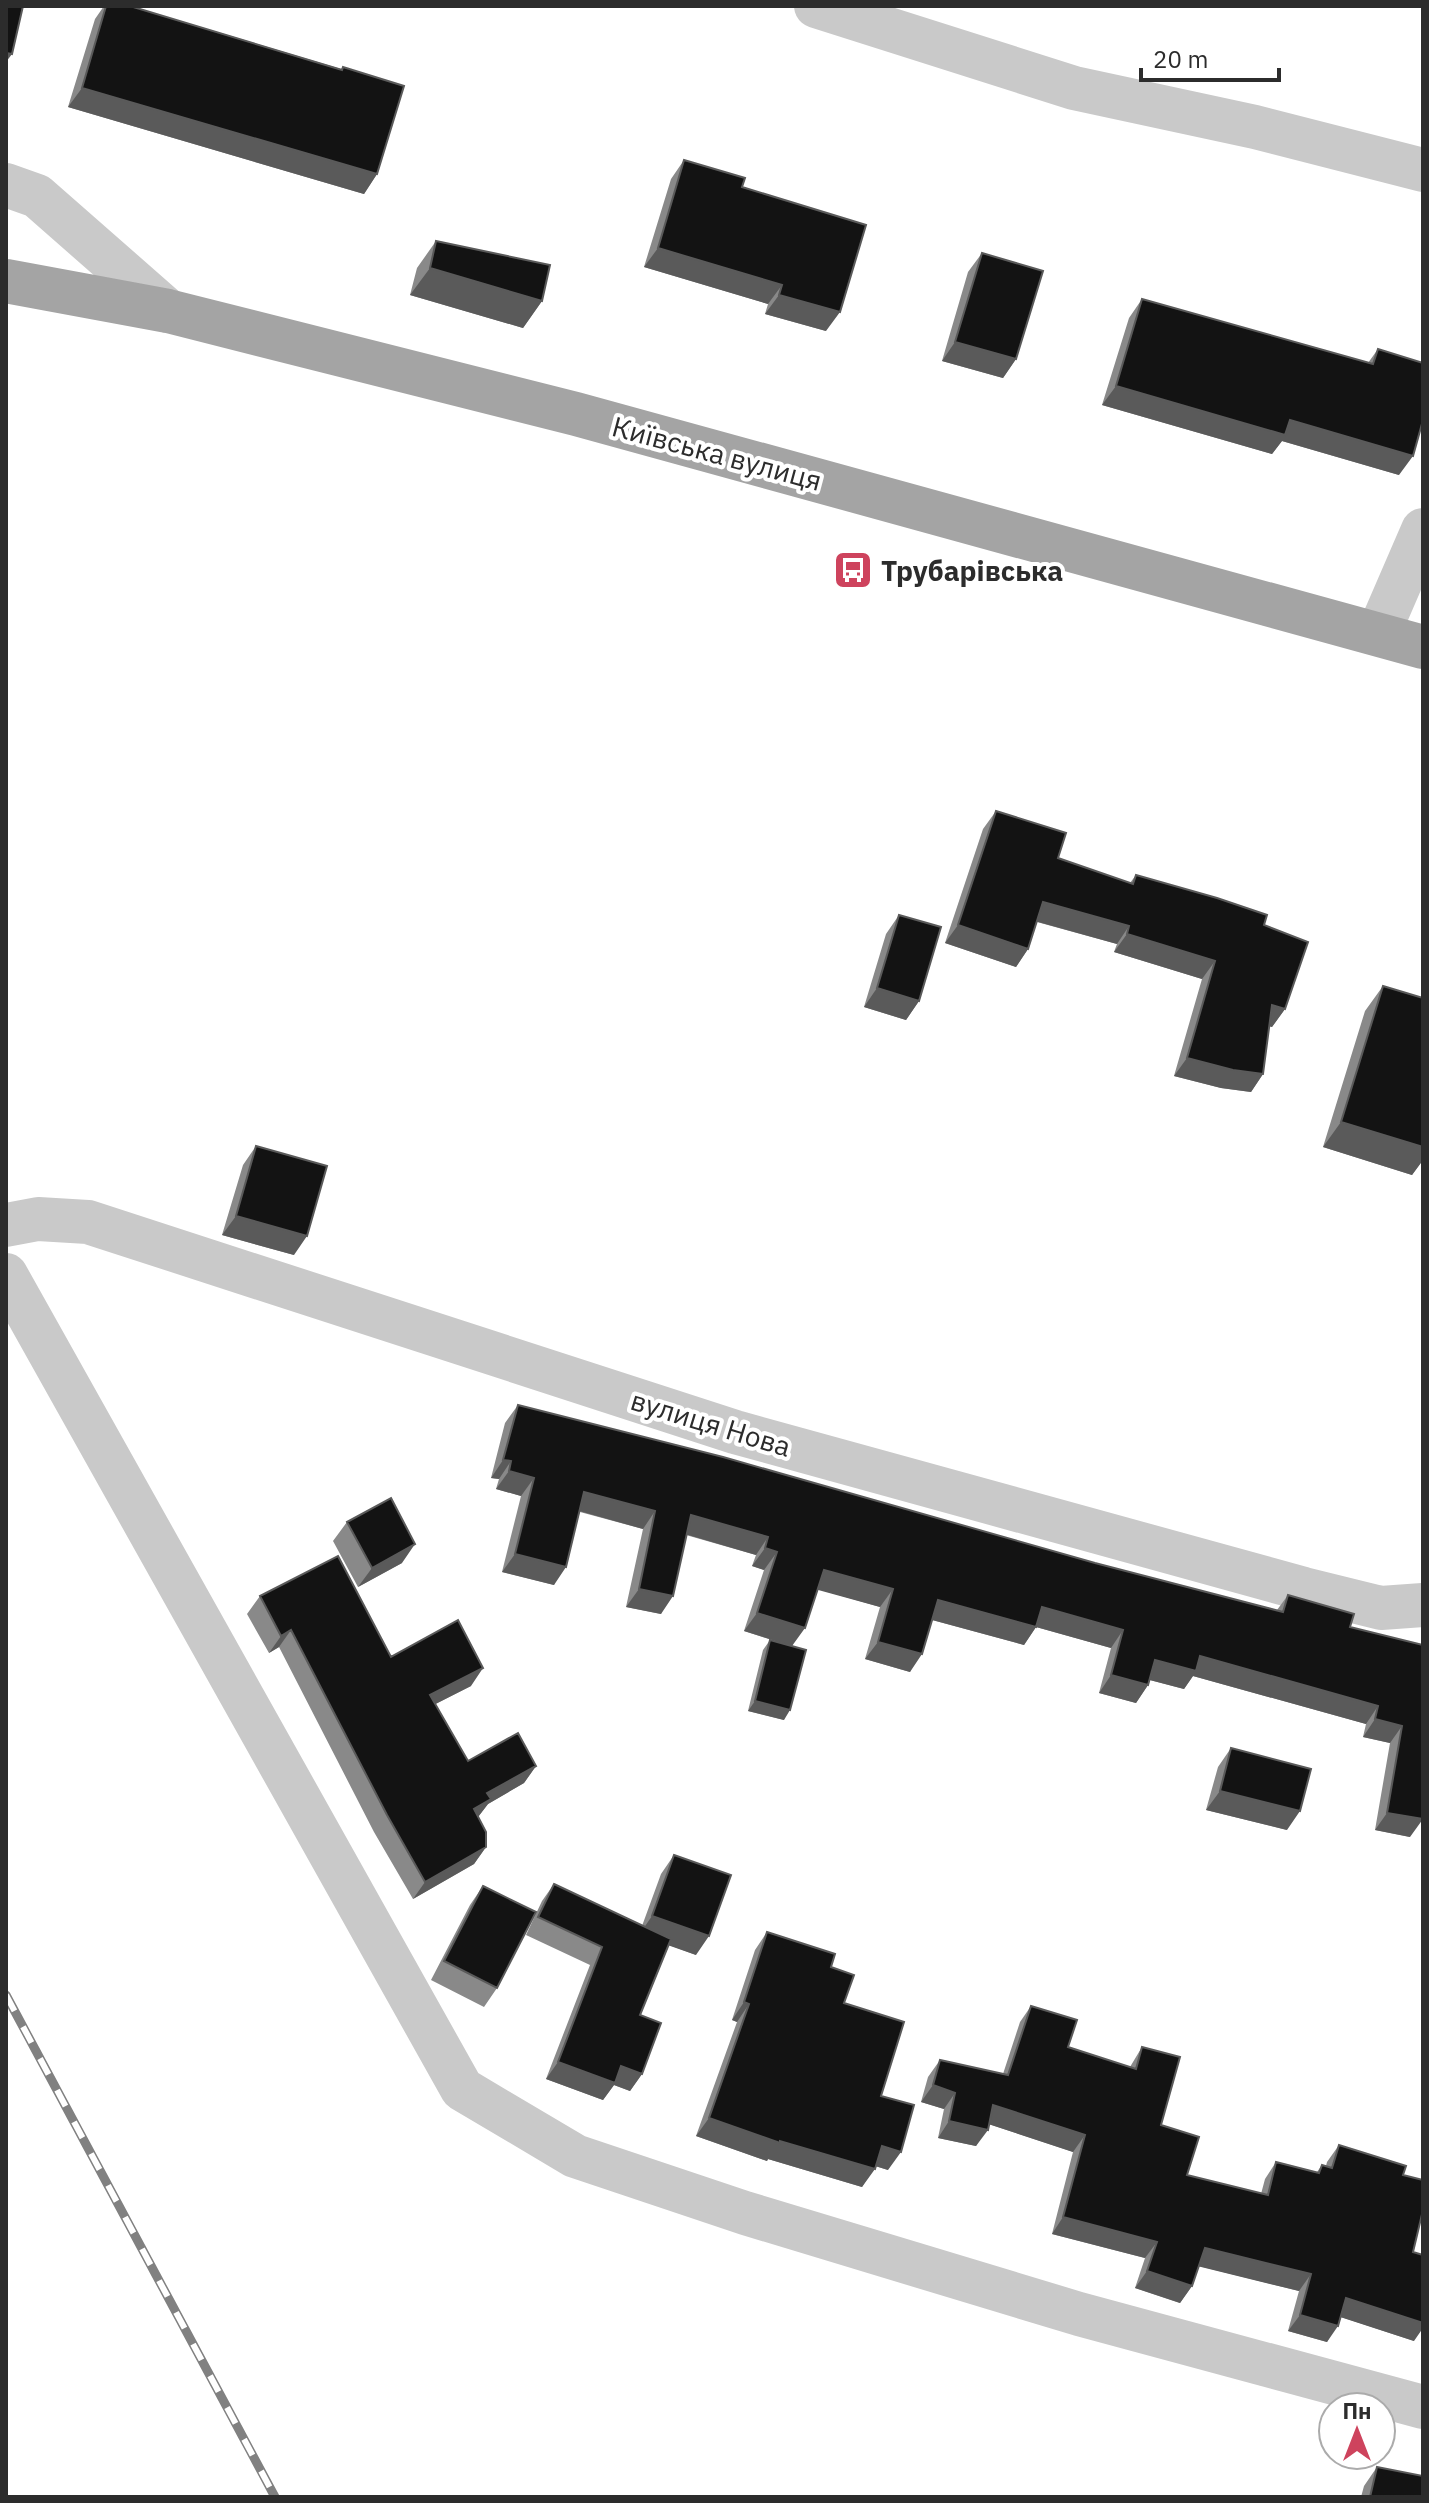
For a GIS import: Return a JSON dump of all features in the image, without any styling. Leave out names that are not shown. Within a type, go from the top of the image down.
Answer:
[{"type":"main road","name":"Київська вулиця","points":[[6,281],[168,311],[576,414],[1423,647]]},
{"type":"street","points":[[816,6],[1074,88],[1255,127],[1423,170]]},
{"type":"street","points":[[6,185],[37,196],[168,311]]},
{"type":"street","points":[[1378,634],[1423,530]]},
{"type":"street","name":"вулиця Нова","points":[[6,1225],[38,1219],[88,1222],[735,1432],[1304,1589],[1381,1608],[1423,1605]]},
{"type":"street","points":[[6,1275],[462,2089],[575,2156],[745,2213],[1079,2314],[1423,2407]]},
{"type":"building","points":[[6,6],[23,6],[12,54],[6,53]]},
{"type":"building","points":[[106,6],[130,6],[404,86],[377,174],[82,88]]},
{"type":"building","points":[[684,160],[745,178],[742,187],[866,225],[840,312],[779,295],[782,285],[658,248]]},
{"type":"building","points":[[436,241],[550,265],[542,301],[430,268]]},
{"type":"building","points":[[982,253],[1043,271],[1016,359],[955,342]]},
{"type":"building","points":[[1142,299],[1373,364],[1378,349],[1423,363],[1423,420],[1413,456],[1290,420],[1285,435],[1116,386]]},
{"type":"building","points":[[996,811],[1066,833],[1058,858],[1133,884],[1136,875],[1217,898],[1267,915],[1264,925],[1308,942],[1285,1009],[1272,1005],[1263,1074],[1187,1058],[1215,961],[1127,934],[1129,926],[1043,902],[1028,949],[958,925]]},
{"type":"building","points":[[899,915],[941,927],[919,1001],[877,988]]},
{"type":"building","points":[[1383,986],[1423,998],[1423,1147],[1341,1122]]},
{"type":"building","points":[[256,1146],[327,1166],[307,1236],[236,1216]]},
{"type":"building","points":[[518,1405],[723,1457],[1095,1563],[1283,1612],[1288,1595],[1354,1614],[1350,1627],[1423,1645],[1423,1819],[1387,1813],[1402,1726],[1375,1719],[1378,1706],[1200,1656],[1196,1671],[1155,1660],[1148,1685],[1111,1675],[1123,1630],[1042,1607],[1036,1627],[938,1600],[922,1654],[878,1642],[893,1589],[824,1570],[805,1628],[757,1613],[777,1552],[765,1548],[768,1537],[691,1515],[673,1596],[639,1589],[655,1511],[584,1492],[566,1567],[515,1554],[534,1478],[509,1471],[511,1461],[503,1460]]},
{"type":"building","points":[[391,1498],[415,1544],[372,1568],[347,1522]]},
{"type":"building","points":[[338,1556],[391,1657],[458,1620],[483,1668],[430,1695],[468,1761],[518,1733],[536,1766],[487,1793],[491,1799],[474,1809],[486,1832],[486,1847],[425,1882],[291,1630],[281,1636],[260,1596]]},
{"type":"building","points":[[770,1640],[806,1650],[790,1710],[755,1701]]},
{"type":"building","points":[[1231,1748],[1311,1769],[1300,1811],[1220,1791]]},
{"type":"building","points":[[674,1855],[731,1875],[709,1936],[652,1916]]},
{"type":"building","points":[[554,1884],[671,1939],[640,2015],[661,2023],[642,2074],[621,2066],[615,2083],[558,2062],[602,1947],[538,1917]]},
{"type":"building","points":[[483,1886],[536,1912],[497,1988],[444,1961]]},
{"type":"building","points":[[767,1932],[835,1954],[831,1967],[854,1975],[844,2003],[904,2022],[881,2096],[914,2105],[901,2152],[882,2146],[875,2169],[780,2143],[709,2118],[749,2004],[744,2002]]},
{"type":"building","points":[[1031,2006],[1077,2020],[1068,2047],[1136,2069],[1142,2047],[1180,2057],[1161,2125],[1199,2137],[1187,2175],[1268,2195],[1276,2162],[1319,2173],[1322,2165],[1332,2168],[1339,2145],[1406,2166],[1403,2175],[1423,2180],[1423,2210],[1413,2252],[1423,2255],[1423,2323],[1346,2298],[1338,2326],[1300,2315],[1311,2274],[1205,2248],[1192,2286],[1147,2271],[1157,2242],[1063,2217],[1085,2135],[993,2105],[988,2130],[949,2121],[955,2093],[933,2085],[940,2060],[1008,2075]]},
{"type":"building","points":[[1376,2471],[1423,2476],[1423,2497],[1370,2497]]},
{"type":"railway","points":[[6,1995],[275,2497]]},
{"type":"place","name":"Трубарівська","points":[[853,570]]}]
